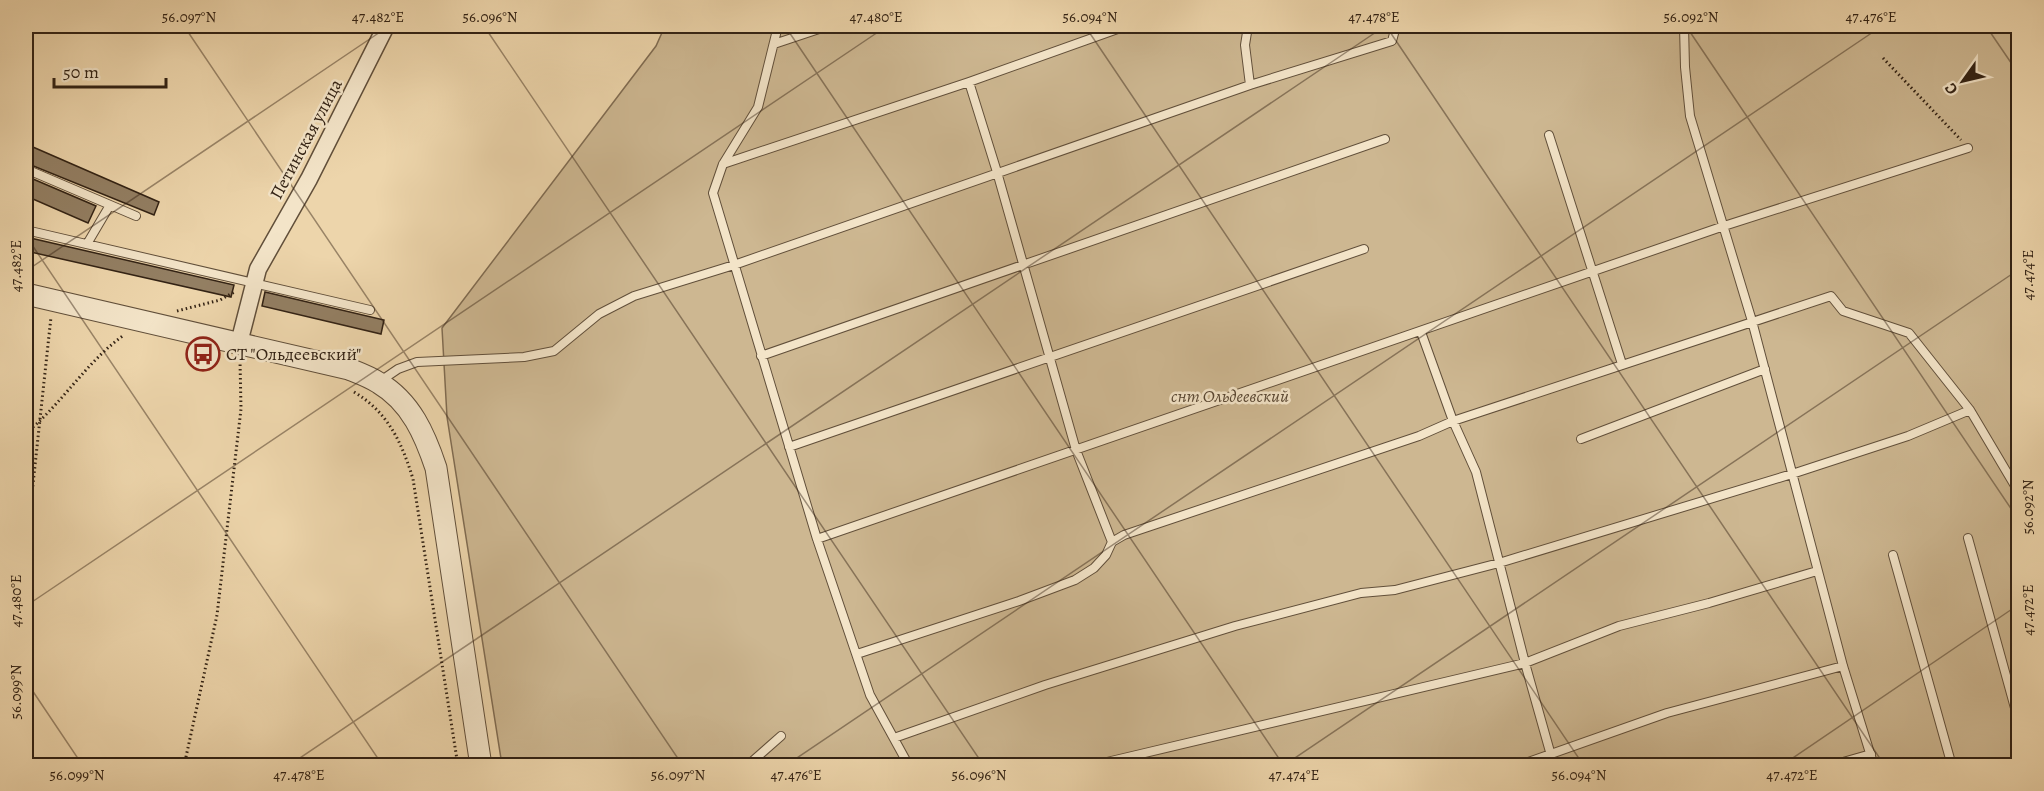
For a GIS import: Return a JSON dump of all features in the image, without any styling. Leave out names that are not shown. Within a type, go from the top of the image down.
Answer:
[{"type":"street","name":"Петинская улица","points":[[240,351],[256,275],[309,179],[386,26]]},
{"type":"street","points":[[26,294],[240,351],[349,369],[379,382],[394,394],[413,415],[426,438],[436,468],[481,765]]},
{"type":"lane","points":[[778,26],[758,107],[723,164],[713,193],[817,538],[870,695],[909,765]]},
{"type":"lane","points":[[774,44],[828,26]]},
{"type":"lane","points":[[723,164],[969,82],[1126,26]]},
{"type":"lane","points":[[1248,26],[1245,45],[1250,85]]},
{"type":"lane","points":[[379,382],[398,369],[417,362],[524,357],[554,351],[599,315],[634,296],[734,265],[1250,85],[1392,41],[1396,26]]},
{"type":"lane","points":[[1684,26],[1690,116],[1752,321],[1843,666],[1874,765]]},
{"type":"lane","points":[[969,82],[998,172],[1076,450],[1112,542]]},
{"type":"lane","points":[[1549,135],[1622,364]]},
{"type":"lane","points":[[761,356],[1385,139]]},
{"type":"lane","points":[[817,538],[1724,226],[1968,148]]},
{"type":"lane","points":[[26,169],[136,216]]},
{"type":"lane","points":[[87,244],[110,205]]},
{"type":"lane","points":[[26,230],[87,244],[256,275],[370,310]]},
{"type":"lane","points":[[789,447],[1364,249]]},
{"type":"lane","points":[[857,654],[1075,580],[1094,568],[1106,555],[1112,542],[1135,531],[1419,436],[1453,421],[1831,296],[1843,311],[1909,333],[1970,410],[2019,491]]},
{"type":"lane","points":[[1421,332],[1453,421],[1476,472],[1554,765]]},
{"type":"lane","points":[[1581,439],[1765,369]]},
{"type":"lane","points":[[894,738],[1046,685],[1235,626],[1360,593],[1395,590],[1499,563],[1792,474],[1908,436],[1970,410]]},
{"type":"lane","points":[[1968,538],[2019,719]]},
{"type":"lane","points":[[1893,555],[1952,765]]},
{"type":"lane","points":[[1090,765],[1525,663],[1619,626],[1709,603],[1817,571]]},
{"type":"lane","points":[[1517,765],[1667,713],[1843,666]]},
{"type":"lane","points":[[747,765],[781,736]]},
{"type":"lane","points":[[1829,765],[1871,754]]},
{"type":"path","points":[[1882,58],[1968,148]]},
{"type":"path","points":[[175,312],[220,300],[256,275]]},
{"type":"path","points":[[26,549],[51,332],[51,300]]},
{"type":"path","points":[[26,433],[40,421],[108,347],[130,331]]},
{"type":"path","points":[[184,765],[217,615],[241,409],[240,351]]},
{"type":"path","points":[[350,390],[368,400],[388,421],[404,448],[413,479],[458,765]]},
{"type":"green space","name":"снт Ольдеевский","points":[[665,26],[2018,26],[2018,765],[502,765],[447,417],[442,328],[656,46]]},
{"type":"building","points":[[26,144],[159,202],[154,215],[26,163]]},
{"type":"building","points":[[26,176],[96,206],[88,223],[26,196]]},
{"type":"building","points":[[26,237],[234,285],[231,297],[26,251]]},
{"type":"building","points":[[265,292],[384,320],[381,334],[262,306]]},
{"type":"place","name":"СТ \"Ольдеевский\"","points":[[203,354]]}]
